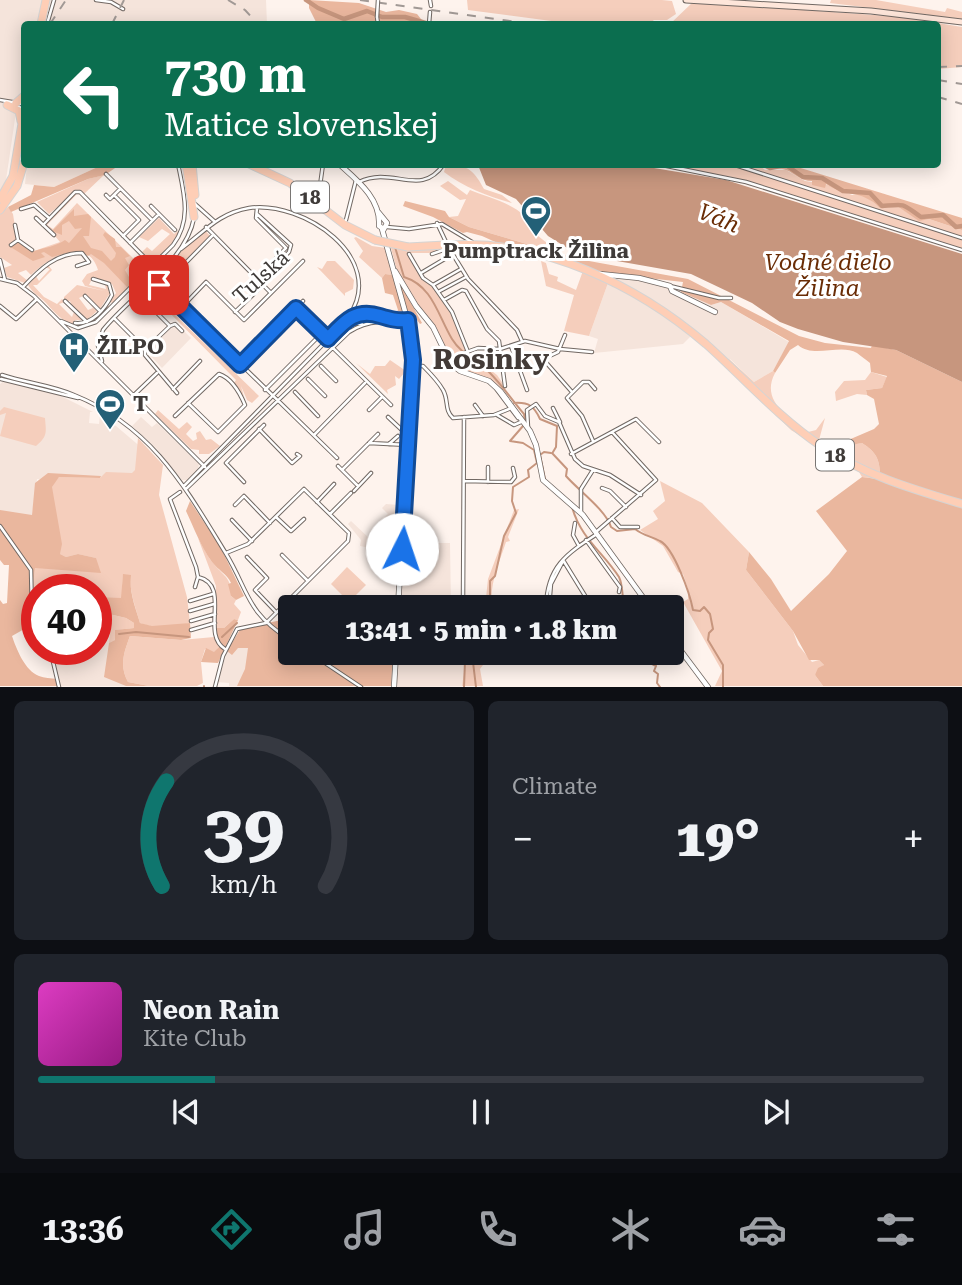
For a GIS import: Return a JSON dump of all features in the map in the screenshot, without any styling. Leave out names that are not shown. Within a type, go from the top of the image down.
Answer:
[{"type":"main road","points":[[44,21],[48,0]]},
{"type":"main road","points":[[689,0],[850,9],[962,22]]},
{"type":"main road","points":[[2,103],[19,111],[21,122]]},
{"type":"main road","points":[[0,199],[12,179],[21,132]]},
{"type":"main road","points":[[0,211],[17,186],[22,168]]},
{"type":"main road","points":[[187,168],[194,217]]},
{"type":"main road","points":[[192,168],[195,204]]},
{"type":"main road","name":"18","points":[[256,168],[296,187],[361,234],[409,251],[448,246],[464,240],[524,251],[616,279],[684,326],[794,426],[832,453],[888,481],[962,504]]},
{"type":"street","points":[[96,0],[109,2],[123,9]]},
{"type":"street","points":[[378,0],[378,21]]},
{"type":"street","points":[[430,0],[431,6]]},
{"type":"street","points":[[429,21],[430,12]]},
{"type":"street","points":[[2,103],[21,107]]},
{"type":"street","points":[[2,103],[21,107]]},
{"type":"street","points":[[77,337],[76,333],[81,328],[99,320],[113,307],[167,252],[180,234],[186,210],[179,168]]},
{"type":"street","points":[[322,168],[319,193],[327,195]]},
{"type":"street","points":[[343,168],[370,195],[384,225],[406,323],[411,333],[413,366],[399,595]]},
{"type":"street","points":[[358,181],[381,175],[419,182],[435,175],[441,168]]},
{"type":"street","points":[[677,168],[746,182],[962,250]]},
{"type":"street","points":[[744,168],[962,238]]},
{"type":"street","points":[[106,174],[152,220]]},
{"type":"street","points":[[346,220],[358,181]]},
{"type":"street","points":[[106,195],[110,199],[120,189]]},
{"type":"street","points":[[43,225],[78,191],[153,266]]},
{"type":"street","points":[[114,195],[139,220],[122,236]]},
{"type":"street","points":[[181,249],[189,235],[195,204]]},
{"type":"street","points":[[195,204],[214,221]]},
{"type":"street","points":[[21,209],[34,205],[49,218]]},
{"type":"street","points":[[151,206],[175,230]]},
{"type":"street","points":[[257,208],[256,218],[286,249],[264,270],[268,274],[291,250],[278,232],[257,214]]},
{"type":"street","points":[[103,364],[98,346],[105,327],[181,249],[214,221],[234,212],[278,208],[299,214],[339,244],[358,273],[360,290],[356,305],[344,322],[219,448],[206,467],[185,488]]},
{"type":"street","points":[[130,243],[159,214]]},
{"type":"street","points":[[36,218],[54,235]]},
{"type":"street","points":[[384,225],[409,229],[437,223],[450,227],[464,240]]},
{"type":"street","points":[[437,223],[466,276],[517,330],[522,341]]},
{"type":"street","points":[[15,225],[18,240]]},
{"type":"street","points":[[206,227],[271,293]]},
{"type":"street","points":[[274,236],[278,232]]},
{"type":"street","points":[[180,234],[195,236]]},
{"type":"street","points":[[161,288],[214,235]]},
{"type":"street","points":[[18,240],[32,250]]},
{"type":"street","points":[[10,245],[18,240]]},
{"type":"street","points":[[432,254],[448,246]]},
{"type":"street","points":[[409,251],[423,278],[433,285],[455,319],[465,353]]},
{"type":"street","points":[[167,252],[168,257],[174,257]]},
{"type":"street","points":[[23,287],[54,259],[82,253],[89,262],[77,266]]},
{"type":"street","points":[[421,273],[453,254]]},
{"type":"street","points":[[160,259],[167,264]]},
{"type":"street","points":[[0,260],[5,280]]},
{"type":"street","name":"Tulská","points":[[181,307],[206,282],[244,320],[303,261]]},
{"type":"street","points":[[2,267],[7,265]]},
{"type":"street","points":[[433,285],[461,269]]},
{"type":"street","points":[[395,271],[416,306],[433,327],[448,359],[460,371],[494,384],[524,423],[536,445],[543,480],[581,513],[641,595]]},
{"type":"street","points":[[147,272],[337,458]]},
{"type":"street","points":[[438,292],[466,276]]},
{"type":"street","points":[[616,279],[639,278],[719,298],[731,298]]},
{"type":"street","points":[[0,279],[23,287],[37,299],[206,467]]},
{"type":"street","points":[[75,323],[87,323],[113,295],[112,287],[106,282],[93,279]]},
{"type":"street","points":[[235,312],[263,285]]},
{"type":"street","points":[[670,286],[673,291],[715,312]]},
{"type":"street","points":[[444,300],[462,290],[466,291],[486,329],[499,341],[506,375],[505,386]]},
{"type":"street","points":[[124,295],[131,300]]},
{"type":"street","points":[[87,297],[100,311]]},
{"type":"street","points":[[0,306],[16,319],[37,299]]},
{"type":"street","points":[[65,301],[87,323]]},
{"type":"street","points":[[240,365],[303,301]]},
{"type":"street","points":[[108,303],[113,307]]},
{"type":"street","points":[[148,304],[170,326]]},
{"type":"street","points":[[356,305],[357,310],[406,323]]},
{"type":"street","points":[[296,308],[328,339]]},
{"type":"street","points":[[344,322],[363,312]]},
{"type":"street","points":[[370,323],[373,314]]},
{"type":"street","points":[[378,322],[379,316]]},
{"type":"street","points":[[351,317],[351,323],[363,325]]},
{"type":"street","points":[[114,318],[142,346]]},
{"type":"street","points":[[58,319],[72,327],[81,328]]},
{"type":"street","points":[[99,320],[100,327],[105,327]]},
{"type":"street","points":[[344,322],[349,325],[349,332]]},
{"type":"street","points":[[185,488],[199,471],[232,448],[349,332],[370,323],[406,323]]},
{"type":"street","points":[[177,393],[157,372],[158,368],[145,353],[170,326],[175,324],[182,331]]},
{"type":"street","points":[[264,389],[322,333]]},
{"type":"street","points":[[565,335],[557,354],[543,359],[572,392]]},
{"type":"street","points":[[448,359],[485,347],[500,349],[522,341],[592,352]]},
{"type":"street","points":[[89,349],[98,346]]},
{"type":"street","points":[[511,346],[527,390]]},
{"type":"street","points":[[332,347],[391,405]]},
{"type":"street","points":[[173,389],[200,361]]},
{"type":"street","points":[[303,364],[305,370],[309,370]]},
{"type":"street","points":[[321,366],[336,380]]},
{"type":"street","points":[[413,366],[423,366],[441,386],[449,415],[453,418],[494,415],[509,409]]},
{"type":"street","points":[[297,370],[302,371],[303,377]]},
{"type":"street","points":[[134,395],[157,372]]},
{"type":"street","points":[[175,416],[215,377],[223,375],[236,388],[245,405],[228,425],[216,432],[188,404]]},
{"type":"street","points":[[1,377],[85,400],[136,431],[163,457],[185,488],[226,553],[246,597],[266,623],[278,632]]},
{"type":"street","points":[[308,379],[324,396]]},
{"type":"street","points":[[593,441],[582,416],[568,400],[572,392],[587,381],[595,389]]},
{"type":"street","points":[[314,435],[366,382]]},
{"type":"street","points":[[494,384],[509,409],[524,423]]},
{"type":"street","points":[[295,392],[318,416]]},
{"type":"street","points":[[369,410],[382,397]]},
{"type":"street","points":[[524,423],[527,410],[536,404],[545,415],[561,425]]},
{"type":"street","points":[[475,405],[483,416]]},
{"type":"street","points":[[553,408],[571,454],[593,470],[610,475],[641,495]]},
{"type":"street","points":[[253,414],[254,419],[260,420]]},
{"type":"street","points":[[494,415],[505,418],[514,425],[524,423]]},
{"type":"street","points":[[388,417],[403,431]]},
{"type":"street","points":[[402,445],[404,417]]},
{"type":"street","points":[[463,595],[464,417]]},
{"type":"street","points":[[571,454],[636,419],[659,442]]},
{"type":"street","points":[[247,420],[252,421],[253,426]]},
{"type":"street","points":[[228,425],[235,432]]},
{"type":"street","points":[[244,482],[226,463],[264,425]]},
{"type":"street","points":[[259,429],[292,463],[300,456],[297,454]]},
{"type":"street","points":[[546,594],[547,584],[563,560],[656,480],[612,432]]},
{"type":"street","points":[[342,470],[378,434]]},
{"type":"street","points":[[389,444],[398,436]]},
{"type":"street","points":[[242,438],[246,442]]},
{"type":"street","points":[[225,442],[226,448],[232,448]]},
{"type":"street","points":[[369,443],[408,445]]},
{"type":"street","points":[[219,448],[225,449],[225,454]]},
{"type":"street","points":[[198,459],[209,460]]},
{"type":"street","points":[[198,459],[199,471]]},
{"type":"street","points":[[338,466],[358,486]]},
{"type":"street","points":[[488,467],[488,482]]},
{"type":"street","points":[[464,481],[511,482],[515,477],[513,468]]},
{"type":"street","points":[[581,513],[581,490],[593,470]]},
{"type":"street","points":[[330,514],[371,473]]},
{"type":"street","points":[[317,502],[334,484]]},
{"type":"street","points":[[602,488],[610,491],[626,507]]},
{"type":"street","points":[[215,687],[226,649],[238,628],[266,623],[349,537],[349,533],[304,489],[246,546],[226,553]]},
{"type":"street","points":[[180,492],[170,499],[198,577],[195,587]]},
{"type":"street","points":[[235,505],[244,496],[270,523]]},
{"type":"street","points":[[276,517],[291,531],[304,519]]},
{"type":"street","points":[[232,520],[252,541]]},
{"type":"street","points":[[610,520],[620,527],[638,527]]},
{"type":"street","points":[[575,523],[573,535],[579,546]]},
{"type":"street","points":[[0,526],[30,568],[30,574]]},
{"type":"street","points":[[587,540],[620,587],[619,592]]},
{"type":"street","points":[[282,555],[308,580]]},
{"type":"street","points":[[247,558],[267,578],[255,590],[276,612]]},
{"type":"street","points":[[550,595],[553,577],[563,560]]},
{"type":"street","points":[[563,560],[585,595]]},
{"type":"street","points":[[198,577],[208,582],[214,593],[217,642],[226,649]]},
{"type":"street","points":[[190,601],[214,593]]},
{"type":"street","points":[[190,611],[215,603]]},
{"type":"street","points":[[191,621],[215,614]]},
{"type":"street","points":[[256,625],[262,618]]},
{"type":"street","points":[[191,630],[215,623]]},
{"type":"street","points":[[684,655],[708,687]]},
{"type":"street","points":[[54,665],[59,687]]},
{"type":"street","points":[[328,665],[362,687]]},
{"type":"street","points":[[394,687],[395,665]]},
{"type":"shaded area","points":[[0,0],[266,0],[267,21],[21,21],[21,113],[16,112],[6,180],[0,193]]},
{"type":"shaded area","points":[[309,0],[359,3],[386,12],[399,10],[417,14],[423,21],[316,21],[309,8]]},
{"type":"shaded area","points":[[467,0],[662,0],[672,1],[676,14],[667,20],[653,21],[551,21],[468,10]]},
{"type":"shaded area","points":[[831,0],[876,0],[945,12],[947,8],[962,12],[962,19],[830,3]]},
{"type":"shaded area","points":[[693,2],[926,21],[673,21]]},
{"type":"shaded area","points":[[941,24],[962,27],[962,67],[941,69]]},
{"type":"shaded area","points":[[27,168],[95,168],[54,187],[25,184]]},
{"type":"shaded area","points":[[95,168],[115,168],[105,175],[88,179],[11,212],[8,207],[31,195],[34,185],[54,187]]},
{"type":"shaded area","points":[[445,168],[466,168],[477,177],[484,189],[502,195],[512,203],[486,195],[444,172]]},
{"type":"shaded area","points":[[682,168],[786,170],[805,181],[825,184],[852,195],[862,194],[881,208],[897,206],[919,220],[929,219],[962,230],[962,249],[732,177]]},
{"type":"shaded area","points":[[765,168],[801,168],[962,218],[962,230],[929,219],[919,221],[897,206],[880,208],[866,198],[826,184],[825,188],[812,185],[812,181],[778,169]]},
{"type":"shaded area","points":[[104,175],[84,194],[77,191],[49,214],[37,202],[88,179]]},
{"type":"shaded area","points":[[448,181],[467,195],[470,190],[517,210],[530,223],[533,232],[547,243],[544,249],[469,227],[449,217],[458,216],[466,199],[460,200],[440,186]]},
{"type":"shaded area","points":[[79,192],[82,195],[77,194],[47,225],[53,229],[77,203],[136,261],[130,266],[131,271],[138,273],[138,263],[142,267],[137,280],[113,303],[110,302],[116,293],[112,284],[92,279],[89,285],[106,289],[105,284],[112,289],[107,292],[112,290],[100,309],[85,295],[79,298],[88,310],[93,308],[88,302],[97,311],[87,320],[72,307],[70,301],[64,301],[64,297],[77,285],[105,291],[85,286],[82,281],[87,274],[98,270],[93,259],[85,253],[66,253],[56,257],[31,275],[26,270],[18,273],[28,281],[25,283],[7,277],[4,268],[12,265],[0,257],[0,213],[8,207],[13,214],[17,240],[34,251],[60,242],[45,224],[73,194]]},
{"type":"shaded area","points":[[405,201],[445,211],[449,217],[469,227],[578,259],[688,279],[799,336],[825,343],[871,348],[872,345],[896,350],[962,382],[962,686],[823,686],[815,675],[818,668],[824,665],[819,660],[809,660],[793,631],[746,570],[749,552],[771,579],[791,611],[829,574],[847,551],[816,511],[862,477],[877,479],[880,476],[876,457],[867,446],[862,443],[840,447],[839,444],[874,429],[879,424],[874,399],[867,395],[866,390],[882,388],[887,376],[871,372],[870,363],[850,350],[812,351],[798,345],[790,350],[775,373],[773,371],[789,341],[721,302],[711,305],[681,292],[683,282],[595,272],[502,245],[482,236],[463,233],[433,217],[403,206]]},
{"type":"shaded area","points":[[74,209],[74,216],[88,214],[91,217],[89,236],[83,236],[91,248],[102,251],[111,261],[115,257],[116,253],[103,235],[105,232],[115,239],[116,247],[121,247],[130,256],[125,258],[129,265],[125,270],[133,284],[127,287],[104,263],[91,254],[88,256],[75,252],[52,257],[44,252],[41,253],[45,257],[33,261],[9,246],[20,243],[34,251],[65,240],[69,243],[82,228],[75,229],[69,221],[62,225],[62,235],[52,231]]},
{"type":"shaded area","points":[[159,218],[174,234],[181,229],[169,248],[152,263],[142,252],[147,247],[152,251],[170,234],[162,229],[148,241],[139,237]]},
{"type":"shaded area","points":[[205,230],[210,236],[161,285],[156,279],[182,249]]},
{"type":"shaded area","points":[[354,238],[372,246],[386,248],[394,275],[385,274],[382,278],[359,257],[363,251]]},
{"type":"shaded area","name":"Rosinky","points":[[391,248],[443,248],[431,253],[409,253],[423,279],[433,286],[448,307],[468,353],[497,375],[506,388],[502,391],[490,381],[453,364],[397,271]]},
{"type":"shaded area","points":[[327,261],[335,261],[354,280],[353,289],[345,293],[345,296],[317,267],[322,269]]},
{"type":"shaded area","points":[[541,261],[546,263],[549,274],[558,277],[557,281],[576,290],[584,268],[605,272],[608,283],[589,336],[564,331],[574,295],[546,286]]},
{"type":"shaded area","points":[[48,265],[52,270],[37,285],[33,285],[44,297],[57,304],[62,299],[65,302],[59,304],[72,317],[74,312],[82,320],[75,320],[75,325],[62,319],[28,285],[36,276],[39,281],[50,269],[45,267]]},
{"type":"shaded area","points":[[605,272],[645,277],[681,288],[681,292],[711,305],[721,302],[789,342],[773,371],[754,382],[730,359],[720,361],[691,336],[683,344],[594,353],[598,339],[589,336],[608,283]]},
{"type":"shaded area","points":[[385,274],[394,275],[396,284],[400,283],[422,323],[414,316],[411,328],[408,317],[401,320],[385,316],[386,312],[396,313],[398,310],[393,295],[385,293],[382,278]]},
{"type":"shaded area","points":[[160,300],[169,309],[174,309],[172,312],[259,396],[252,403],[247,400],[241,386],[244,397],[234,383],[236,380],[159,302]]},
{"type":"shaded area","points":[[176,323],[191,338],[162,368],[147,352]]},
{"type":"shaded area","points":[[729,359],[754,382],[773,371],[775,373],[771,392],[779,407],[808,432],[816,430],[825,418],[819,440],[829,447],[862,443],[867,446],[878,460],[878,479],[862,477],[859,472],[791,430],[720,361]]},
{"type":"shaded area","points":[[390,360],[406,371],[399,379],[395,376],[396,385],[387,390],[388,394],[356,363],[370,374],[375,366],[385,366]]},
{"type":"shaded area","points":[[871,372],[887,377],[882,388],[866,390],[867,395],[857,394],[836,401],[835,392],[844,381],[865,380]]},
{"type":"shaded area","points":[[4,381],[59,395],[93,412],[90,412],[89,423],[99,424],[100,415],[149,454],[159,496],[37,479],[32,515],[129,566],[78,571],[78,574],[25,574],[0,524],[0,384]]},
{"type":"shaded area","points":[[4,407],[45,418],[45,434],[36,446],[0,436],[6,413],[0,415],[0,411]]},
{"type":"shaded area","points":[[158,410],[179,429],[187,422],[192,427],[186,434],[193,441],[197,439],[196,433],[200,431],[206,440],[211,439],[220,446],[209,454],[199,454],[199,450],[191,449],[155,414]]},
{"type":"shaded area","points":[[141,417],[152,427],[157,423],[199,464],[197,472],[189,480],[182,480],[157,449],[132,426]]},
{"type":"shaded area","points":[[138,438],[163,465],[159,495],[187,597],[190,623],[165,627],[140,623],[130,575],[123,575],[122,599],[112,598],[112,574],[34,574],[35,568],[96,558],[78,554],[66,557],[60,554],[52,499],[53,482],[59,477],[100,478],[106,472],[132,473],[135,470]]},
{"type":"shaded area","points":[[48,473],[101,476],[59,477],[52,487],[62,544],[60,554],[66,557],[78,554],[96,558],[101,573],[35,568],[34,574],[21,574],[21,631],[12,636],[21,657],[21,665],[26,665],[39,676],[57,679],[59,686],[0,686],[0,600],[3,604],[7,603],[9,565],[4,565],[0,560],[0,510],[32,515],[35,483]]},
{"type":"shaded area","points":[[660,481],[702,503],[749,552],[746,570],[793,631],[798,645],[812,662],[819,660],[824,665],[815,675],[823,686],[715,686],[722,671],[684,604],[688,599],[688,589],[683,574],[678,572],[663,546],[640,530],[658,519],[653,511],[665,501]]},
{"type":"shaded area","points":[[190,501],[221,548],[244,596],[236,600],[231,596],[228,584],[231,583],[204,550],[186,511]]},
{"type":"shaded area","points":[[386,504],[399,505],[397,544],[371,542],[370,548],[360,546],[361,540],[348,524],[351,521],[369,538],[379,528],[376,534],[382,539],[392,527],[387,522],[381,526],[378,523],[388,514],[382,508]]},
{"type":"shaded area","points":[[519,509],[508,537],[510,541],[506,542],[495,574],[492,595],[486,595],[488,579],[514,510]]},
{"type":"shaded area","points":[[198,538],[228,581],[231,596],[236,600],[234,604],[241,612],[238,620],[234,619],[224,628],[214,628],[216,586]]},
{"type":"shaded area","points":[[399,543],[450,543],[451,595],[396,595]]},
{"type":"shaded area","points":[[347,567],[366,585],[356,595],[342,595],[331,584]]},
{"type":"shaded area","points":[[123,574],[131,575],[132,593],[140,623],[152,626],[190,623],[191,638],[181,640],[130,636],[123,659],[125,676],[128,682],[149,686],[126,686],[104,677],[106,665],[112,665],[115,630],[134,628],[134,623],[126,618],[112,615],[112,598],[121,598]]},
{"type":"shaded area","points":[[112,614],[128,632],[109,677],[133,686],[60,686],[55,665],[112,665]]},
{"type":"shaded area","points":[[112,615],[134,623],[134,628],[115,630],[115,640],[112,642]]},
{"type":"shaded area","points":[[234,619],[238,620],[218,663],[201,662],[206,648],[214,652],[219,647],[214,637],[214,628],[224,628]]},
{"type":"shaded area","points":[[278,621],[278,665],[392,665],[391,686],[237,686],[245,669],[248,648],[238,648],[232,655],[227,651],[241,628]]},
{"type":"shaded area","points":[[130,636],[181,640],[214,637],[219,647],[214,653],[205,649],[201,662],[203,683],[197,686],[149,686],[128,682],[125,676],[123,659]]},
{"type":"shaded area","points":[[230,644],[252,647],[246,686],[229,686],[229,683],[217,682]]},
{"type":"shaded area","points":[[392,665],[471,665],[470,686],[391,687]]},
{"type":"shaded area","points":[[465,665],[483,665],[480,669],[483,686],[462,686]]},
{"type":"water","name":"Vodné dielo Žilina","points":[[479,168],[654,168],[726,180],[962,254],[962,382],[896,350],[843,342],[780,322],[752,303],[691,274],[577,254],[548,236],[516,199],[486,185]]},
{"type":"waterway","points":[[306,0],[344,19],[367,11],[382,17],[405,17],[419,21]]},
{"type":"waterway","points":[[790,168],[803,177],[822,178],[843,191],[870,193],[882,206],[903,206],[921,217],[943,215],[956,227],[962,226]]},
{"type":"waterway","points":[[395,247],[404,277],[422,287],[434,303],[456,344],[494,377],[524,414],[525,421]]},
{"type":"waterway","points":[[514,403],[530,406],[540,419],[557,426],[556,447],[553,452]]},
{"type":"waterway","points":[[490,595],[490,581],[495,576],[504,536],[516,513],[512,501],[513,487],[529,477],[528,470],[537,463],[534,450],[523,443],[510,441],[523,426]]},
{"type":"waterway","points":[[545,479],[540,455],[544,452],[551,453]]},
{"type":"waterway","points":[[552,453],[567,469],[566,476],[597,507],[611,527],[617,531],[635,529],[660,541],[671,552],[693,610],[700,611],[704,607],[710,614],[713,629],[708,640],[723,665],[723,687]]},
{"type":"waterway","points":[[572,507],[587,537],[619,577],[623,595]]},
{"type":"waterway","points":[[222,637],[237,623]]},
{"type":"waterway","points":[[119,634],[136,632],[189,637]]},
{"type":"waterway","points":[[464,687],[465,665]]},
{"type":"waterway","points":[[473,665],[476,687]]},
{"type":"waterway","points":[[654,665],[660,687]]},
{"type":"railway","points":[[52,21],[66,0]]},
{"type":"railway","points":[[114,21],[124,0]]},
{"type":"railway","points":[[228,0],[245,10],[255,21]]},
{"type":"railway","points":[[360,0],[510,21]]},
{"type":"railway","points":[[941,67],[962,66]]},
{"type":"railway","points":[[941,80],[962,84]]},
{"type":"railway","points":[[941,98],[962,104]]},
{"type":"place","name":"Pumptrack Žilina","points":[[536,238]]},
{"type":"place","name":"ŽILPO","points":[[74,374]]},
{"type":"place","name":"T","points":[[110,431]]},
{"type":"district","name":"Rosinky","points":[[491,359]]},
{"type":"route","points":[[159,285],[240,365],[296,308],[328,339],[346,321],[363,312],[392,320],[408,320],[413,360],[402,549]]},
{"type":"water label","name":"Váh","points":[[719,218]]}]
